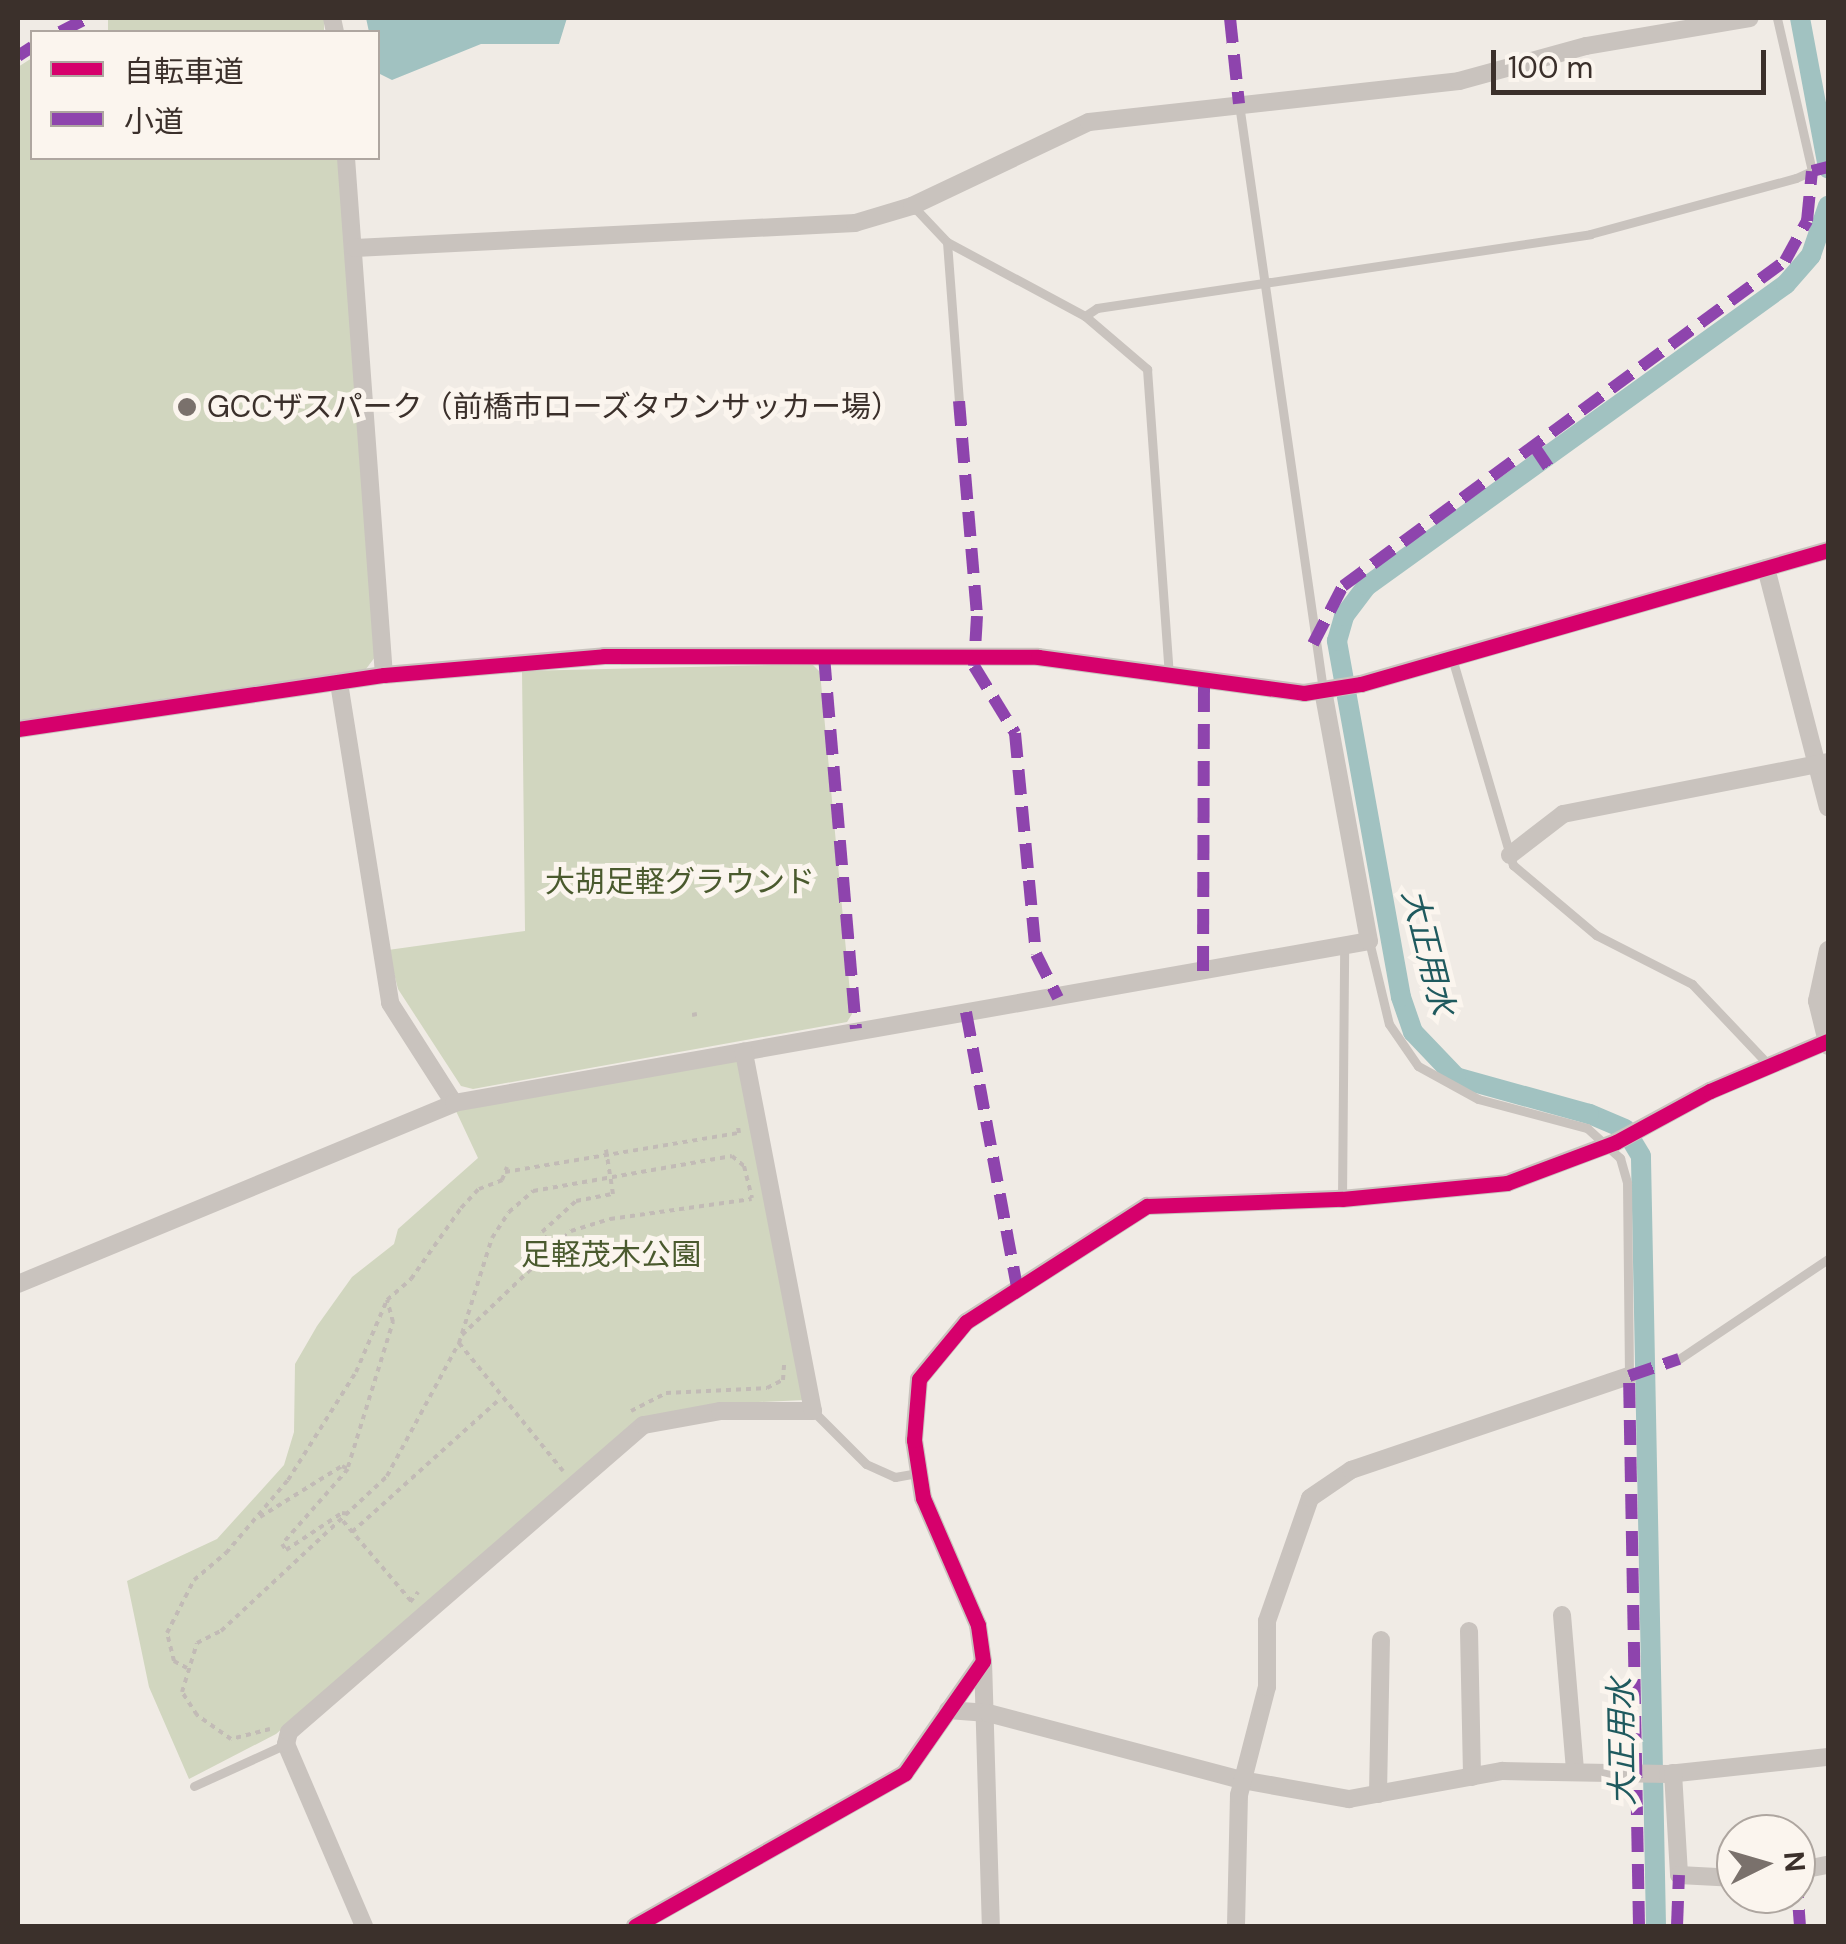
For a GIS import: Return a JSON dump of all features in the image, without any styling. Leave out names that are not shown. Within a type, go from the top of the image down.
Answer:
[{"type":"street","points":[[355,248],[828,226],[912,206],[1090,122],[1459,81],[1571,49],[1750,18]]},
{"type":"street","points":[[346,160],[384,675]]},
{"type":"street","points":[[18,729],[384,675],[604,656],[974,654],[1288,694],[1361,684],[1451,655],[1828,550]]},
{"type":"street","points":[[1766,568],[1823,764],[1828,807]]},
{"type":"street","points":[[340,683],[390,1003],[454,1103]]},
{"type":"street","points":[[18,1284],[454,1103],[744,1052],[788,1034],[1369,941],[1326,689]]},
{"type":"street","points":[[1510,855],[1563,814],[1823,764]]},
{"type":"street","points":[[991,1926],[988,1713],[983,1661],[978,1626],[934,1529],[917,1473],[915,1392],[926,1365],[966,1322],[1112,1224],[1163,1204],[1342,1199],[1507,1183],[1613,1144],[1768,1064],[1828,1043],[1816,1001],[1828,950]]},
{"type":"street","points":[[364,1926],[286,1744],[289,1732],[644,1425],[720,1411],[813,1410],[744,1052]]},
{"type":"street","points":[[1236,1926],[1242,1780],[1267,1687],[1271,1606],[1316,1490],[1351,1470],[1630,1376]]},
{"type":"street","points":[[1562,1615],[1576,1770]]},
{"type":"street","points":[[1469,1632],[1472,1776]]},
{"type":"street","points":[[1378,1794],[1381,1640]]},
{"type":"street","points":[[635,1926],[904,1773],[983,1661]]},
{"type":"street","points":[[948,1710],[988,1713],[1242,1780],[1349,1799],[1472,1776],[1576,1770],[1670,1773],[1828,1756]]},
{"type":"street","points":[[1670,1773],[1679,1875],[1716,1877]]},
{"type":"lane","points":[[1085,316],[1098,308],[1590,234],[1812,171],[1777,18]]},
{"type":"lane","points":[[1239,104],[1262,284],[1326,689]]},
{"type":"lane","points":[[912,206],[947,242],[1085,316],[1136,357],[1150,381],[1169,677]]},
{"type":"lane","points":[[947,242],[960,401]]},
{"type":"lane","points":[[1451,655],[1513,864],[1596,935],[1674,972],[1718,1004],[1768,1064]]},
{"type":"lane","points":[[1369,941],[1389,1024],[1426,1073],[1478,1099],[1587,1128],[1613,1144],[1627,1183],[1630,1376]]},
{"type":"lane","points":[[1342,1199],[1344,948]]},
{"type":"lane","points":[[1680,1359],[1828,1258]]},
{"type":"lane","points":[[813,1410],[866,1464],[894,1477],[917,1473]]},
{"type":"lane","points":[[194,1786],[286,1744]]},
{"type":"path","points":[[188,1668],[174,1661],[167,1633],[194,1580],[253,1522],[288,1480],[356,1372],[387,1300],[411,1278],[461,1208],[506,1169],[739,1133],[738,1127]]},
{"type":"path","points":[[552,1250],[542,1232],[576,1201],[612,1194],[606,1152]]},
{"type":"path","points":[[273,1728],[245,1739],[213,1732],[182,1692],[197,1643],[220,1632],[351,1514],[415,1432],[459,1344],[492,1238],[510,1212],[533,1192],[732,1156],[744,1166],[753,1202],[610,1219],[571,1231],[462,1335]]},
{"type":"path","points":[[351,1514],[342,1513],[286,1550],[282,1544],[348,1469],[393,1322],[387,1300]]},
{"type":"path","points":[[459,1344],[563,1471]]},
{"type":"path","points":[[627,1414],[666,1393],[766,1388],[783,1380],[784,1357]]},
{"type":"path","points":[[352,1532],[501,1398]]},
{"type":"path","points":[[556,1476],[576,1460]]},
{"type":"path","points":[[253,1522],[342,1466],[348,1469]]},
{"type":"path","points":[[343,1521],[410,1602]]},
{"type":"path","points":[[397,1614],[418,1592]]},
{"type":"green space","points":[[108,18],[324,18],[324,30],[108,30]]},
{"type":"green space","name":"GCCザスパーク（前橋市ローズタウンサッカー場）","points":[[30,59],[30,160],[338,160],[375,657],[366,669],[18,720],[18,67]]},
{"type":"green space","name":"大胡足軽グラウンド","points":[[812,664],[820,672],[852,1014],[847,1022],[473,1089],[461,1086],[398,989],[388,950],[525,931],[522,671]]},
{"type":"green space","name":"足軽茂木公園","points":[[741,1059],[805,1400],[714,1404],[639,1420],[276,1734],[189,1779],[149,1687],[127,1581],[217,1539],[284,1465],[294,1432],[295,1364],[317,1326],[352,1277],[394,1244],[398,1229],[478,1158],[456,1111]]},
{"type":"water","points":[[366,18],[567,18],[559,44],[481,44],[392,80],[380,74],[380,30],[369,30]]},
{"type":"waterway","name":"大正用水","points":[[1800,18],[1828,168]]},
{"type":"waterway","name":"大正用水","points":[[1656,1926],[1641,1156],[1625,1129],[1589,1114],[1456,1077],[1413,1032],[1401,997],[1337,641],[1344,616],[1367,586],[1786,284],[1811,255],[1828,206]]},
{"type":"marked path","points":[[64,30],[87,18]]},
{"type":"marked path","points":[[1230,18],[1239,104]]},
{"type":"marked path","points":[[18,56],[30,48]]},
{"type":"marked path","points":[[1313,644],[1343,586],[1785,261],[1807,221],[1812,171],[1828,167]]},
{"type":"marked path","points":[[959,401],[977,616],[974,666],[1015,733],[1036,954],[1058,998]]},
{"type":"marked path","points":[[1534,446],[1551,471]]},
{"type":"marked path","points":[[824,656],[856,1029]]},
{"type":"marked path","points":[[1203,971],[1204,682]]},
{"type":"marked path","points":[[966,1012],[1017,1288]]},
{"type":"marked path","points":[[1639,1926],[1629,1376],[1679,1359]]},
{"type":"marked path","points":[[1677,1926],[1679,1875]]},
{"type":"marked path","points":[[1799,1914],[1800,1926]]},
{"type":"cycle path","points":[[18,729],[384,675],[604,656],[1038,657],[1304,693],[1361,684],[1828,550]]},
{"type":"cycle path","points":[[635,1926],[905,1773],[983,1661],[978,1625],[923,1498],[914,1440],[919,1379],[966,1322],[1147,1206],[1342,1199],[1507,1183],[1616,1142],[1710,1091],[1828,1041]]},
{"type":"place","name":"GCCザスパーク（前橋市ローズタウンサッカー場）","points":[[187,407]]}]
